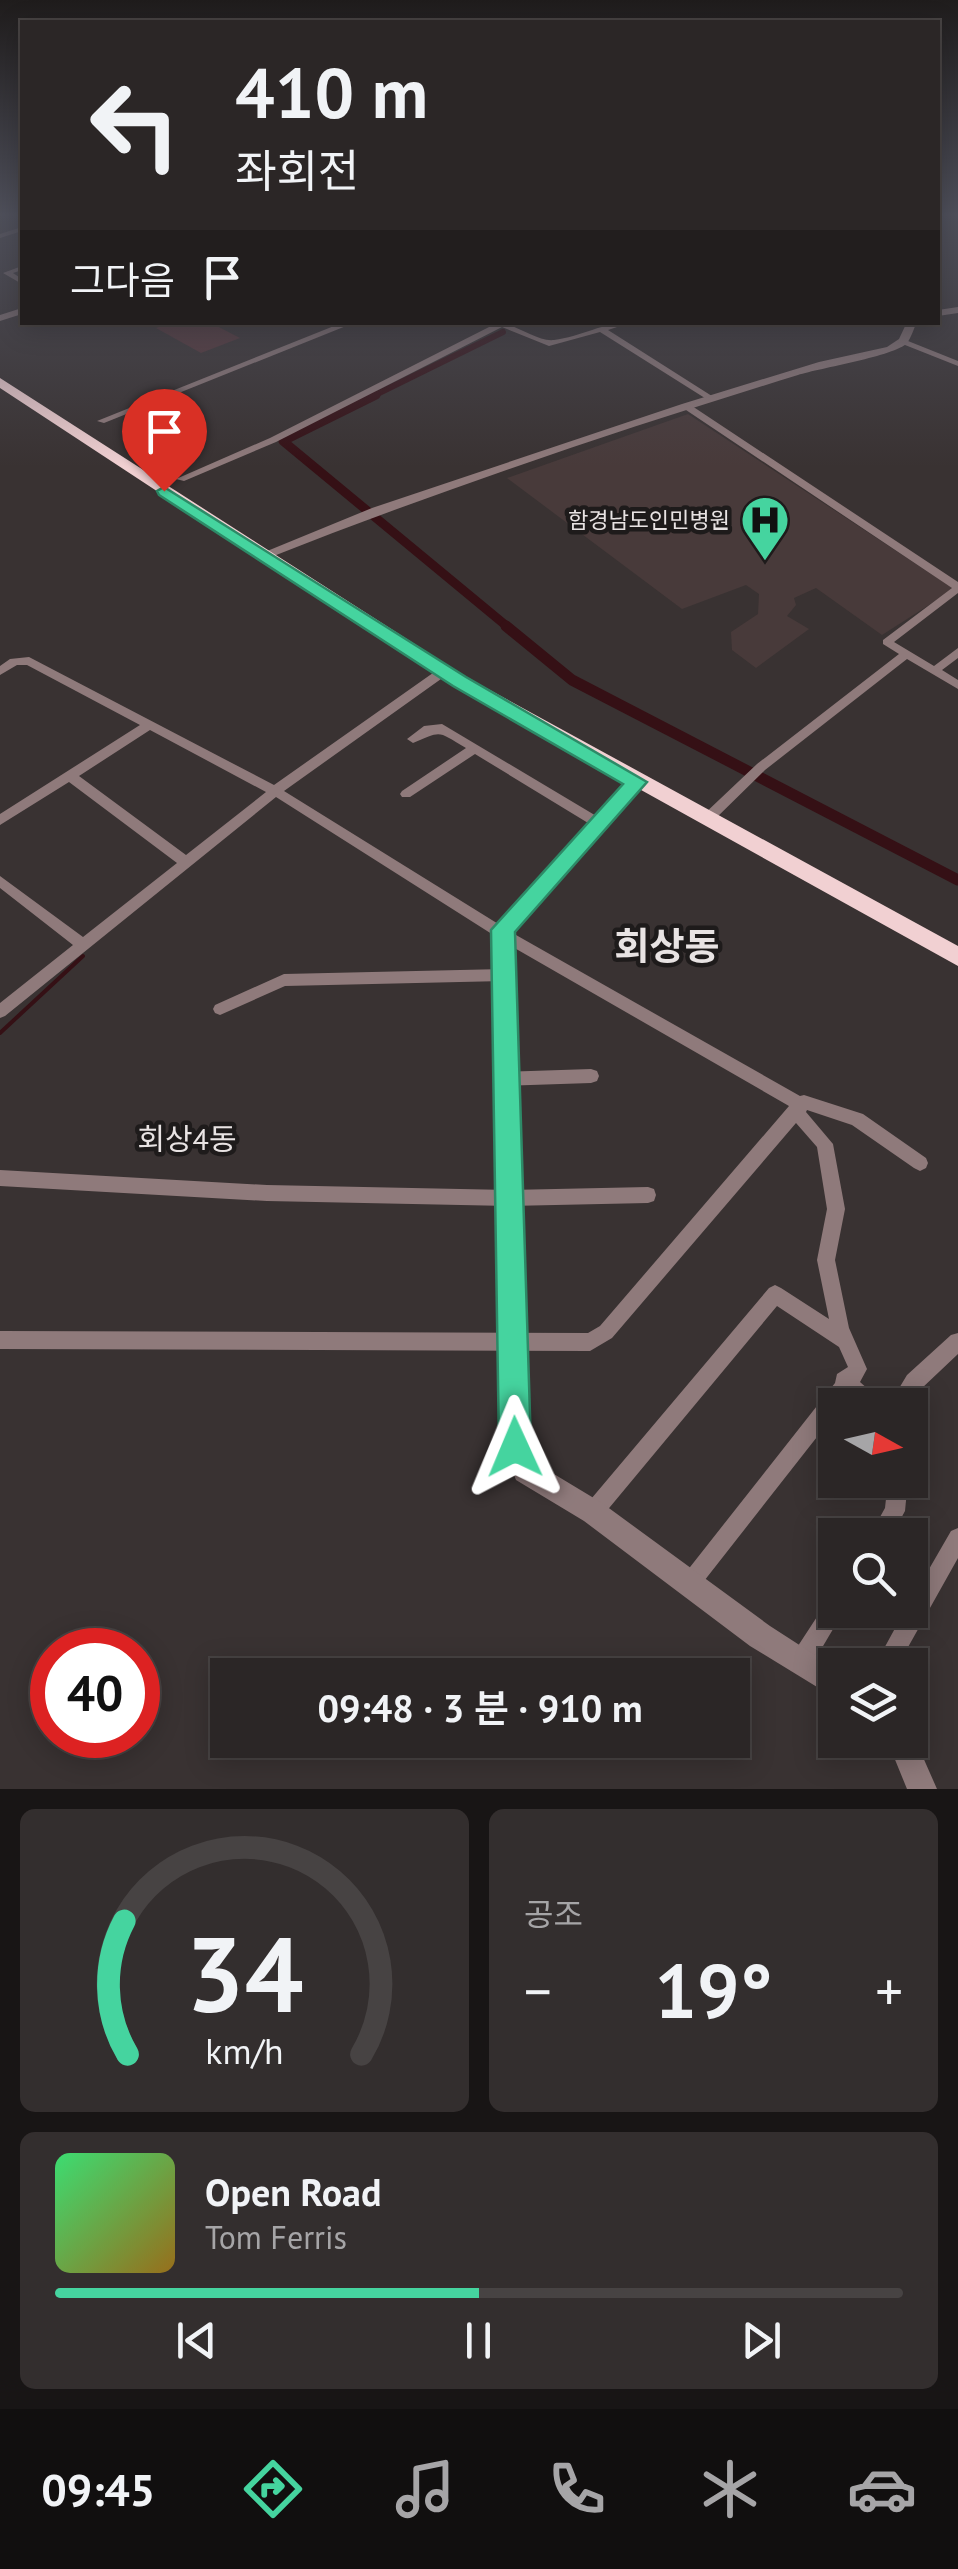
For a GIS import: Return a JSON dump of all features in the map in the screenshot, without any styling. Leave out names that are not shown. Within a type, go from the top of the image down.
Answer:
[{"type":"highway","points":[[0,382],[261,556],[444,671],[637,782],[958,957]]},
{"type":"street","points":[[101,421],[344,325]]},
{"type":"street","points":[[181,479],[273,440],[495,325]]},
{"type":"street","points":[[504,325],[549,344],[618,325]]},
{"type":"street","points":[[261,556],[376,511],[686,406],[823,364],[890,349],[903,341],[911,325]]},
{"type":"street","points":[[602,330],[712,398]]},
{"type":"street","points":[[903,341],[958,364]]},
{"type":"street","points":[[686,406],[958,588],[887,642],[958,685]]},
{"type":"street","points":[[937,669],[958,652]]},
{"type":"street","points":[[706,820],[762,766],[906,655]]},
{"type":"street","points":[[0,671],[24,659],[275,791],[798,1108],[824,1144],[836,1209],[826,1260],[845,1340],[858,1369],[844,1381],[690,1583]]},
{"type":"street","points":[[0,1012],[275,791],[444,671]]},
{"type":"street","points":[[0,820],[149,725]]},
{"type":"street","points":[[414,739],[428,729],[442,728],[598,822]]},
{"type":"street","points":[[406,794],[473,749]]},
{"type":"street","points":[[69,775],[185,862]]},
{"type":"street","points":[[637,782],[503,930],[515,1447],[525,1471],[593,1512],[760,1636],[818,1672]]},
{"type":"street","points":[[0,881],[82,944]]},
{"type":"street","points":[[220,1009],[284,980],[504,975]]},
{"type":"street","points":[[504,1079],[591,1076]]},
{"type":"street","points":[[0,1340],[590,1342],[606,1332],[798,1108],[812,1101],[857,1119],[920,1163]]},
{"type":"street","points":[[0,1178],[267,1192],[509,1198],[648,1194]]},
{"type":"street","points":[[593,1512],[776,1294],[845,1340]]},
{"type":"street","points":[[910,1388],[958,1342]]},
{"type":"street","points":[[844,1381],[852,1388]]},
{"type":"street","points":[[895,1648],[936,1570],[958,1538]]},
{"type":"street","points":[[802,1660],[822,1628]]},
{"type":"street","points":[[909,1758],[922,1789]]},
{"type":"shaded area","points":[[215,325],[240,338],[201,353],[156,328]]},
{"type":"shaded area","name":"함경남도인민병원","points":[[688,414],[954,589],[882,635],[816,588],[794,598],[796,605],[787,616],[809,629],[756,668],[732,650],[731,632],[758,614],[759,594],[746,585],[682,609],[507,478]]},
{"type":"waterway","points":[[371,397],[503,332]]},
{"type":"waterway","points":[[376,395],[283,441],[509,628]]},
{"type":"waterway","points":[[506,626],[572,680],[958,880]]},
{"type":"waterway","points":[[0,1033],[83,956]]},
{"type":"place","name":"함경남도인민병원","points":[[765,562]]},
{"type":"district","name":"회상동","points":[[667,945]]},
{"type":"district","name":"회상4동","points":[[187,1138]]},
{"type":"route","points":[[164,491],[460,682],[637,782],[503,930],[515,1447]]}]
